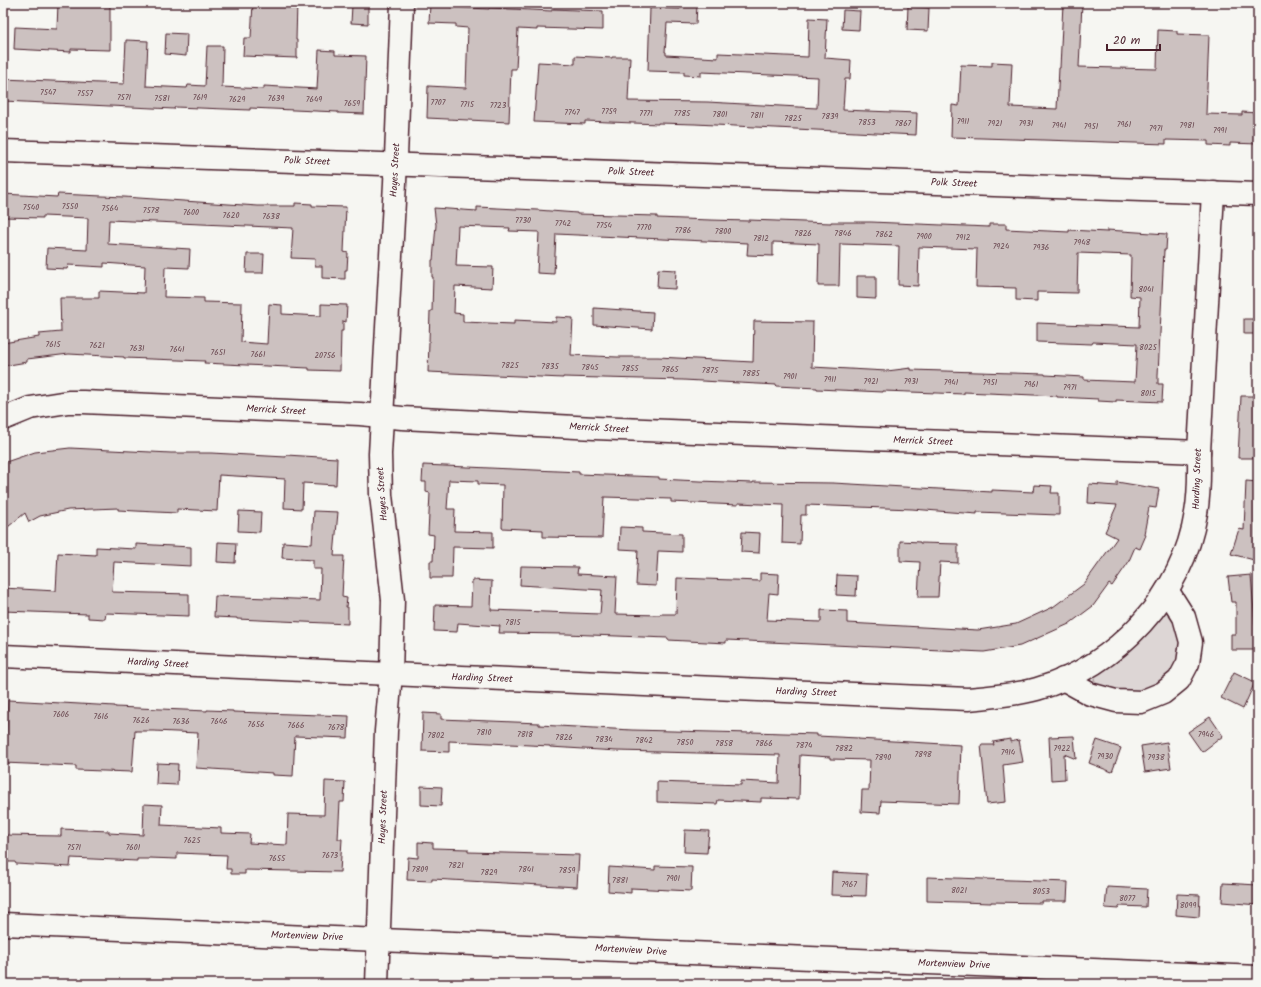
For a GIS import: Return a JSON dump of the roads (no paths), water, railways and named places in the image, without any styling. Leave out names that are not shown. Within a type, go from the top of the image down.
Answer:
[{"type":"street","name":"Hayes Street","points":[[377,984],[386,731],[391,674],[393,600],[380,472],[396,164],[402,3]]},
{"type":"street","name":"Polk Street","points":[[3,151],[1258,194]]},
{"type":"street","name":"Harding Street","points":[[3,656],[968,699],[1007,696],[1064,679],[1106,655],[1126,639],[1145,619],[1167,590],[1181,563],[1189,540],[1196,513],[1199,486],[1198,452],[1213,192]]},
{"type":"street","name":"Merrick Street","points":[[3,419],[30,408],[68,402],[83,402],[360,414],[402,418],[603,428],[1198,452]]},
{"type":"street","points":[[1064,679],[1090,694],[1116,701],[1141,702],[1163,693],[1179,680],[1188,663],[1191,642],[1184,617],[1167,590]]},
{"type":"street","name":"Mortenview Drive","points":[[3,924],[1258,977]]}]
